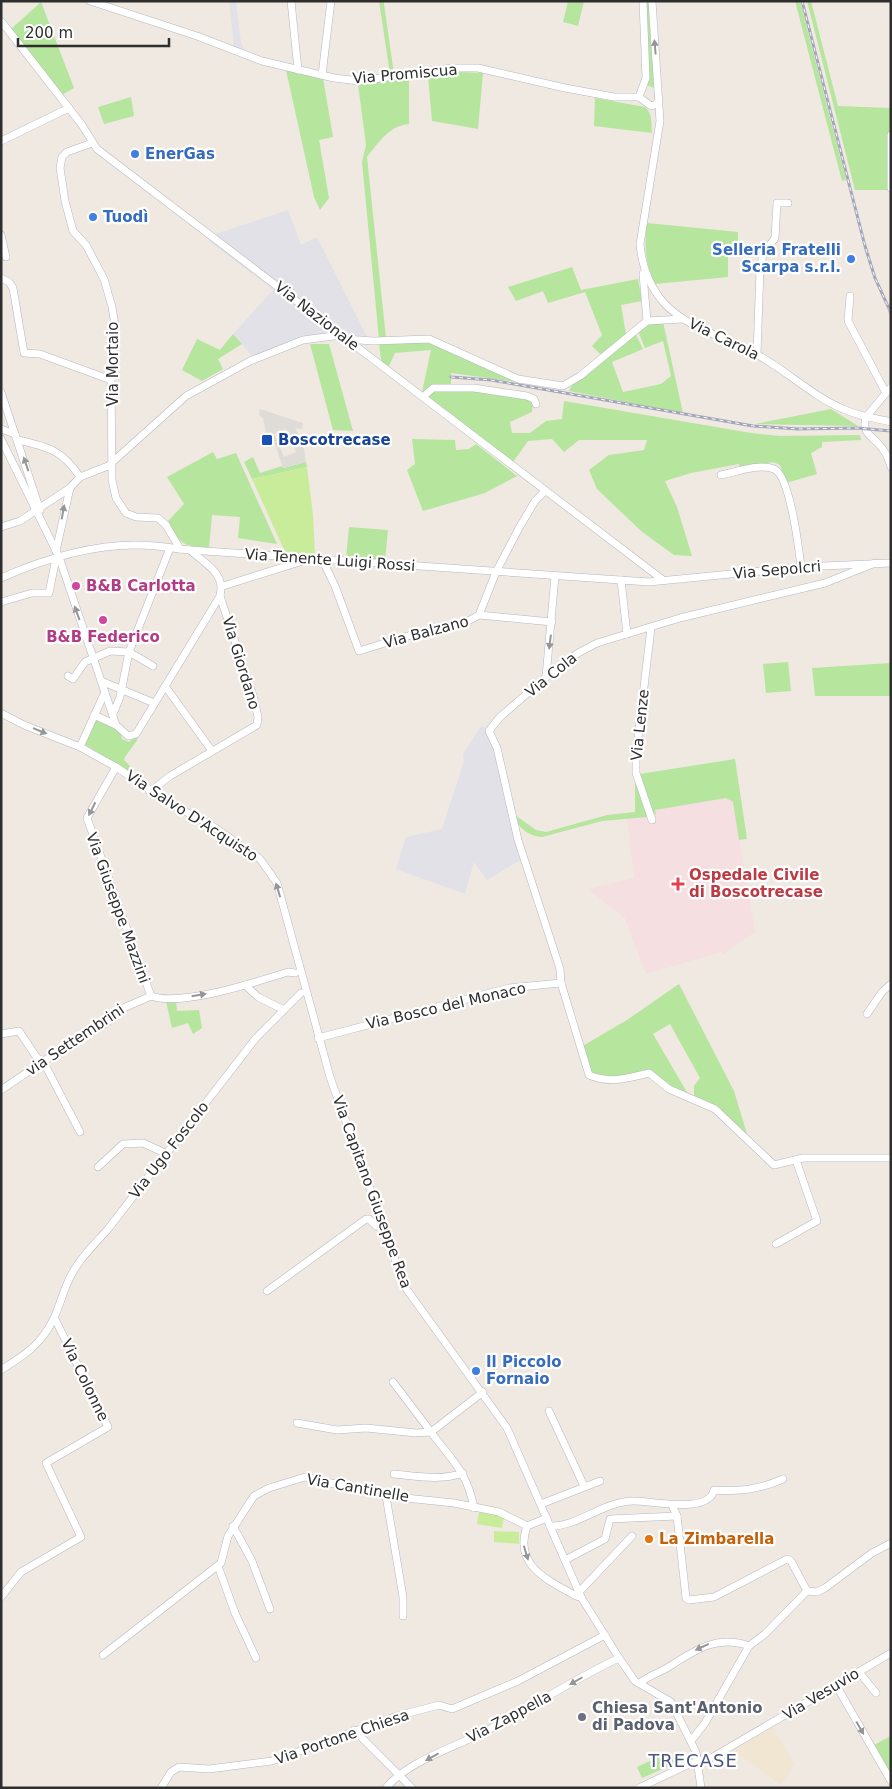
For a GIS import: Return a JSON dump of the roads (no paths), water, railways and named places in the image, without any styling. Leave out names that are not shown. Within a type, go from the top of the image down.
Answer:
[{"type":"street","name":"Via Promiscua","points":[[90,1],[193,35],[262,61],[322,75],[359,81],[452,68],[478,68],[574,90],[614,97],[639,97]]},
{"type":"street","points":[[291,1],[298,70]]},
{"type":"street","points":[[322,75],[331,1]]},
{"type":"street","points":[[643,1],[646,78],[639,97],[651,106],[660,121]]},
{"type":"street","name":"Via Carola","points":[[652,1],[660,121],[640,232],[643,264],[651,285],[663,302],[682,320],[757,354],[823,399],[866,417],[891,422]]},
{"type":"street","name":"Via Nazionale","points":[[1,21],[69,108],[92,143],[135,179],[223,243],[663,580]]},
{"type":"street","points":[[643,87],[649,87],[658,96],[654,105],[651,106]]},
{"type":"street","points":[[1,141],[69,108]]},
{"type":"street","points":[[891,136],[891,188]]},
{"type":"street","name":"Via Mortaio","points":[[92,143],[67,152],[62,157],[60,168],[65,201],[73,231],[86,245],[104,279],[115,325],[111,380],[112,480],[116,498],[126,513],[136,517],[158,518],[166,525],[180,549]]},
{"type":"street","points":[[757,354],[762,254],[775,238],[777,203],[788,203]]},
{"type":"street","points":[[1,235],[6,258]]},
{"type":"street","points":[[643,264],[647,321]]},
{"type":"street","points":[[1,278],[9,282],[12,288],[24,353],[40,354],[111,380]]},
{"type":"street","points":[[850,296],[848,321],[888,390],[866,417],[866,434],[883,449],[891,467]]},
{"type":"street","points":[[647,312],[663,302]]},
{"type":"street","points":[[660,319],[663,302]]},
{"type":"street","points":[[1,527],[20,521],[39,510],[70,488],[80,476],[103,469],[186,396],[250,361],[304,340],[344,337],[373,341],[429,339],[518,380],[564,386],[580,376],[647,321],[660,319],[682,320]]},
{"type":"street","points":[[423,397],[433,388],[474,388],[527,396],[534,399],[536,404]]},
{"type":"street","points":[[1,392],[39,510],[57,556],[116,726]]},
{"type":"street","points":[[1,429],[16,437],[62,454],[80,476]]},
{"type":"street","points":[[1,439],[39,510]]},
{"type":"street","points":[[721,475],[768,466],[777,469],[782,476],[794,522],[801,567]]},
{"type":"street","points":[[1,602],[32,593],[49,593],[66,497],[70,488]]},
{"type":"street","name":"Via Balzano","points":[[322,559],[335,586],[359,651],[411,635],[461,625],[472,621],[479,615],[496,572],[535,501],[545,491]]},
{"type":"street","name":"Via Tenente Luigi Rossi","points":[[1,578],[57,556],[89,549],[130,546],[649,582],[663,580]]},
{"type":"street","points":[[113,714],[129,652],[170,548]]},
{"type":"street","points":[[94,716],[116,726],[128,736],[136,734],[220,596],[223,586],[219,576],[190,550]]},
{"type":"street","points":[[223,586],[308,558]]},
{"type":"street","name":"Via Cola","points":[[562,983],[560,969],[518,840],[498,748],[489,731],[499,718],[546,677],[578,653],[596,643],[826,583],[875,563]]},
{"type":"street","name":"Via Sepolcri","points":[[663,580],[801,567],[891,563]]},
{"type":"street","points":[[546,677],[555,576]]},
{"type":"street","points":[[622,580],[627,634]]},
{"type":"street","name":"Via Giordano","points":[[150,792],[156,785],[257,725],[258,717],[220,596]]},
{"type":"street","points":[[479,615],[552,622]]},
{"type":"street","name":"Via Lenze","points":[[651,628],[636,754],[636,773],[652,820]]},
{"type":"street","points":[[68,676],[73,679],[85,662],[110,651],[129,652],[153,666]]},
{"type":"street","points":[[101,681],[154,703]]},
{"type":"street","points":[[165,686],[212,751]]},
{"type":"street","points":[[80,747],[105,692]]},
{"type":"street","name":"Via Salvo D'Acquisto","points":[[1,713],[80,747],[116,767],[150,792],[211,825],[260,859],[277,883],[318,1038]]},
{"type":"street","name":"Via Giuseppe Mazzini","points":[[116,767],[87,818],[151,996]]},
{"type":"street","points":[[283,909],[284,923],[296,966],[295,973],[318,1038]]},
{"type":"street","points":[[151,996],[180,998],[245,985],[288,972],[295,973]]},
{"type":"street","points":[[562,983],[589,1075],[598,1079],[620,1081],[649,1072],[669,1089],[715,1108],[774,1165],[796,1160],[891,1158]]},
{"type":"street","name":"Via Bosco del Monaco","points":[[318,1038],[509,988],[562,983]]},
{"type":"street","points":[[867,1014],[882,992],[891,984]]},
{"type":"street","points":[[245,985],[258,997],[282,1010]]},
{"type":"street","name":"Via Ugo Foscolo","points":[[1,1370],[27,1353],[43,1337],[55,1319],[67,1283],[87,1251],[108,1229],[256,1038],[301,992]]},
{"type":"street","name":"via Settembrini","points":[[1,1090],[43,1061],[108,1022],[119,1010],[151,996]]},
{"type":"street","points":[[1,1034],[19,1031],[37,1058],[43,1061],[80,1132]]},
{"type":"street","name":"Via Capitano Giuseppe Rea","points":[[318,1038],[400,1276],[409,1294],[483,1392],[507,1428],[581,1594],[619,1658],[632,1677],[669,1700],[691,1741],[698,1761],[702,1788]]},
{"type":"street","points":[[98,1167],[123,1144],[143,1143],[165,1153]]},
{"type":"street","points":[[776,1244],[817,1221],[796,1160]]},
{"type":"street","points":[[266,1292],[366,1219],[369,1218],[376,1226],[384,1227]]},
{"type":"street","name":"Via Colonne","points":[[1,1597],[21,1572],[81,1537],[46,1463],[108,1427],[55,1319]]},
{"type":"street","points":[[393,1382],[457,1463],[470,1487],[474,1508]]},
{"type":"street","points":[[297,1423],[337,1430],[366,1428],[416,1433],[431,1432],[483,1392]]},
{"type":"street","points":[[549,1411],[584,1486]]},
{"type":"street","points":[[394,1474],[431,1477],[454,1476],[462,1473]]},
{"type":"street","name":"Via Cantinelle","points":[[218,1566],[224,1559],[225,1546],[233,1526],[256,1494],[305,1477],[386,1496],[454,1503],[499,1512],[527,1526]]},
{"type":"street","points":[[550,1526],[556,1527],[576,1520],[617,1502],[647,1501],[672,1505],[708,1502],[713,1497],[714,1490],[730,1491],[767,1486],[783,1479]]},
{"type":"street","points":[[541,1504],[600,1480]]},
{"type":"street","points":[[386,1496],[403,1597],[403,1616]]},
{"type":"street","points":[[672,1505],[677,1516],[686,1598],[689,1600],[714,1597],[787,1559],[791,1561],[806,1591]]},
{"type":"street","points":[[565,1560],[605,1539],[610,1519],[677,1516]]},
{"type":"street","points":[[546,1518],[527,1526],[523,1543],[531,1568],[576,1596],[581,1594],[632,1536]]},
{"type":"street","points":[[233,1526],[252,1561],[270,1609]]},
{"type":"street","points":[[806,1591],[817,1592],[825,1588],[872,1553],[890,1548]]},
{"type":"street","points":[[103,1655],[162,1607],[218,1566],[235,1613],[256,1658]]},
{"type":"street","points":[[691,1741],[705,1723],[749,1646],[765,1634],[806,1591]]},
{"type":"street","name":"Via Portone Chiesa","points":[[161,1788],[171,1772],[179,1767],[208,1769],[272,1761],[354,1730],[439,1706],[452,1709],[518,1680],[605,1635]]},
{"type":"street","points":[[640,1683],[708,1644],[723,1641],[738,1642],[749,1646]]},
{"type":"street","name":"Via Vesuvio","points":[[639,1788],[698,1761],[713,1757],[891,1653]]},
{"type":"street","name":"Via Zappella","points":[[386,1788],[398,1776],[619,1658]]},
{"type":"street","points":[[859,1672],[876,1693]]},
{"type":"street","points":[[836,1685],[891,1781]]},
{"type":"street","points":[[354,1730],[412,1788]]},
{"type":"railway","points":[[802,1],[865,246],[875,278],[891,313]]},
{"type":"railway","points":[[451,377],[491,380],[753,426],[798,429],[857,428],[891,431]]},
{"type":"place","name":"EnerGas","points":[[135,154]]},
{"type":"place","name":"Tuodì","points":[[93,217]]},
{"type":"place","name":"Selleria Fratelli Scarpa s.r.l.","points":[[851,259]]},
{"type":"place","name":"Boscotrecase","points":[[267,440]]},
{"type":"place","name":"B&B Carlotta","points":[[76,586]]},
{"type":"place","name":"B&B Federico","points":[[103,620]]},
{"type":"place","name":"Ospedale Civile di Boscotrecase","points":[[678,884]]},
{"type":"place","name":"Il Piccolo Fornaio","points":[[476,1371]]},
{"type":"place","name":"La Zimbarella","points":[[649,1539]]},
{"type":"place","name":"Chiesa Sant'Antonio di Padova","points":[[582,1717]]},
{"type":"district","name":"TRECASE","points":[[693,1760]]}]
